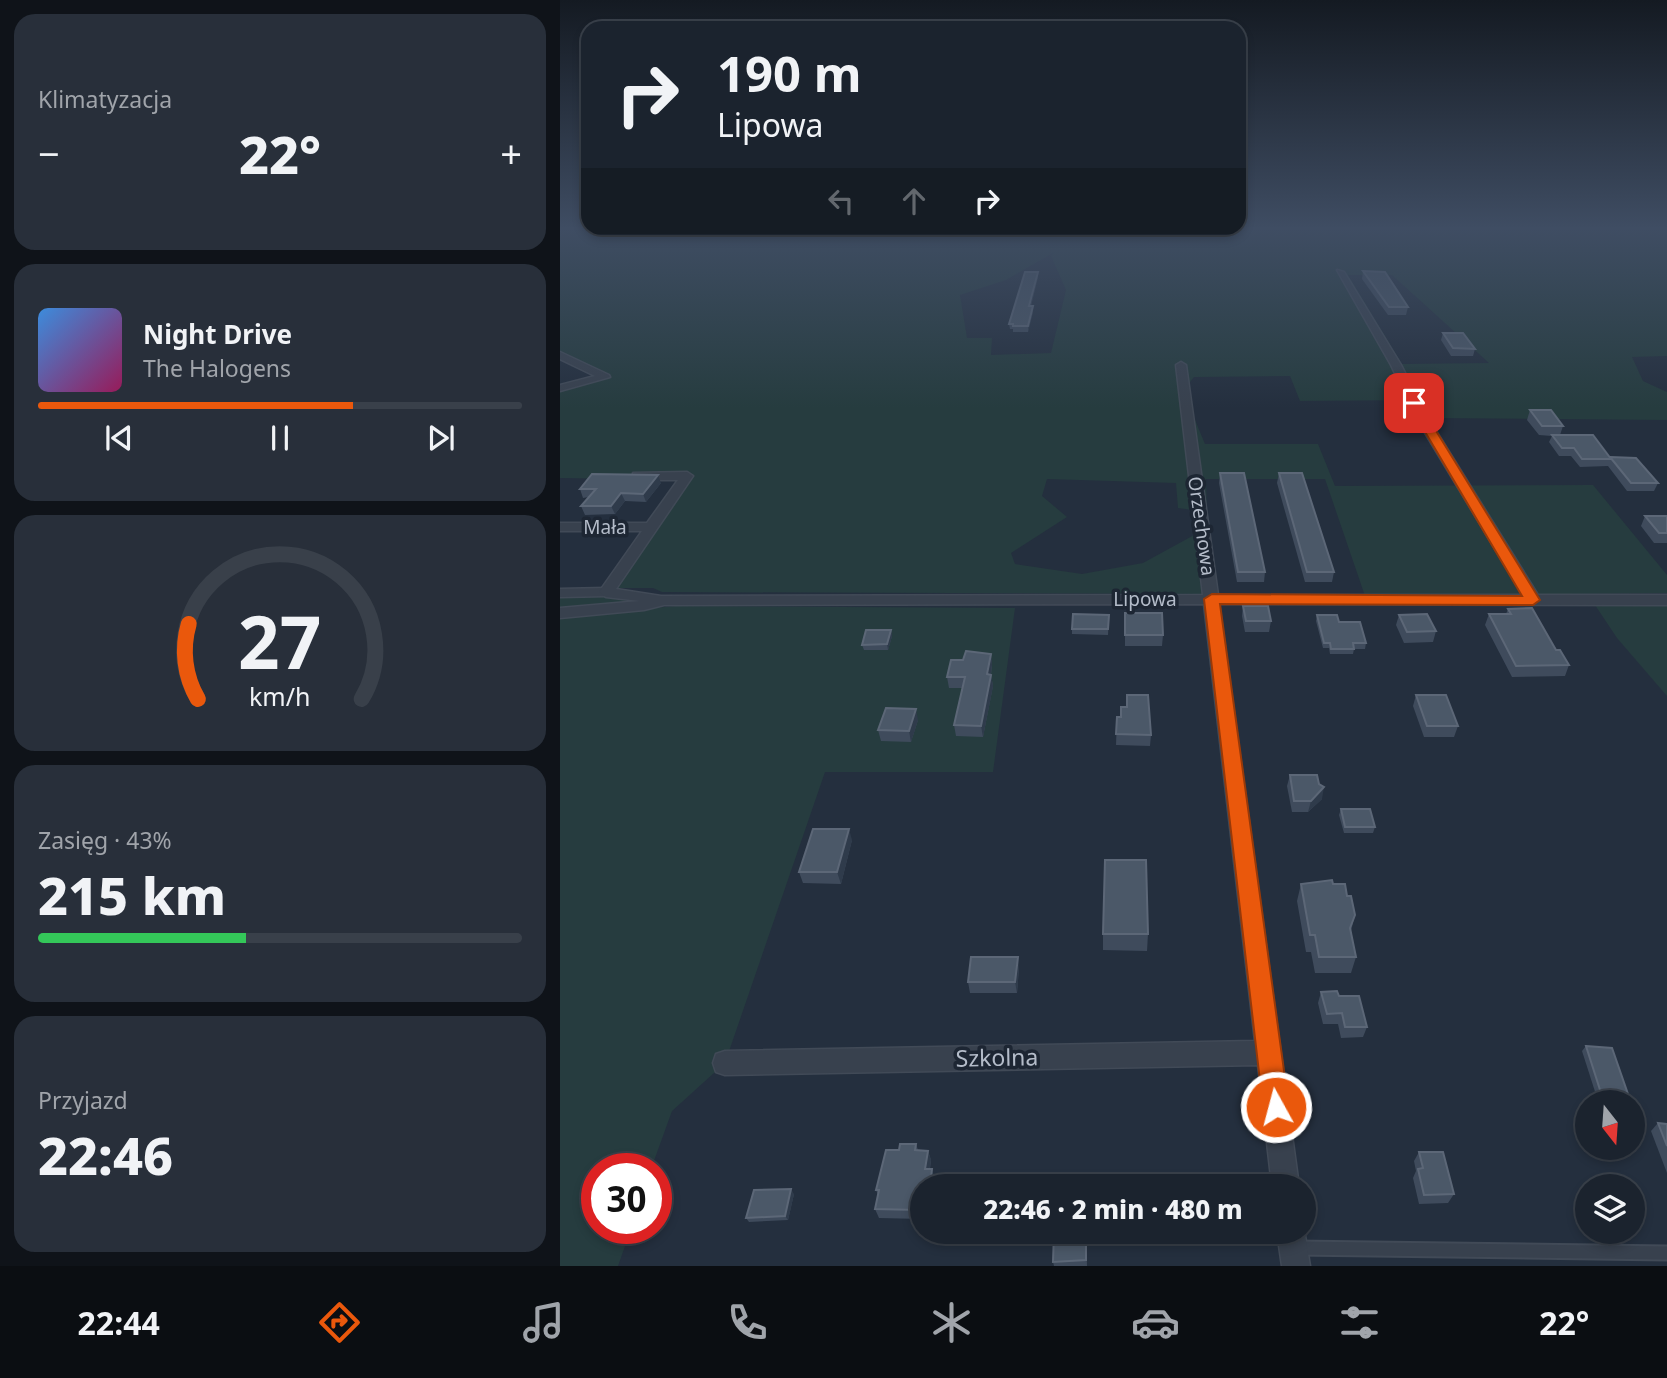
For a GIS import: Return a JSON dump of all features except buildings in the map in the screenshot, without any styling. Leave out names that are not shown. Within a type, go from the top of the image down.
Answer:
[{"type":"street","points":[[1350,289],[1396,365],[1422,418],[1533,600]]},
{"type":"street","points":[[560,355],[605,377],[560,388]]},
{"type":"street","name":"Orzechowa","points":[[1181,365],[1285,1174]]},
{"type":"street","points":[[606,592],[687,476],[623,476]]},
{"type":"street","name":"Mała","points":[[560,527],[650,527]]},
{"type":"street","name":"Lipowa","points":[[606,592],[664,600],[1667,600]]},
{"type":"street","name":"Lipowa","points":[[560,613],[644,605],[664,600]]},
{"type":"street","name":"Szkolna","points":[[725,1063],[1270,1053]]},
{"type":"lane","name":"Lipowa","points":[[560,593],[606,592]]},
{"type":"lane","points":[[1293,1249],[1667,1254]]},
{"type":"green space","points":[[560,289],[978,289],[960,295],[967,338],[992,338],[991,355],[1051,353],[1066,289],[1357,289],[1402,364],[1489,363],[1408,289],[1667,289],[1667,356],[1632,357],[1643,381],[1667,392],[1667,420],[1430,418],[1420,400],[1300,401],[1290,376],[1194,377],[1183,391],[1205,444],[1318,444],[1335,486],[1593,485],[1667,575],[1667,593],[1365,596],[1325,479],[1206,479],[1207,512],[1178,508],[1176,483],[1047,479],[1042,496],[1067,517],[1011,553],[1015,564],[1082,574],[1143,563],[1196,534],[1202,594],[662,592],[653,588],[615,588],[690,480],[560,478],[560,389],[604,377],[560,355]]},
{"type":"green space","points":[[560,597],[630,597],[629,603],[560,609]]},
{"type":"green space","points":[[1595,605],[1667,605],[1667,696],[1617,638]]},
{"type":"green space","points":[[675,606],[1015,608],[993,772],[825,772],[725,1063],[672,1111],[657,1153],[581,1153],[581,1244],[626,1244],[618,1266],[560,1266],[560,617]]},
{"type":"route","points":[[1276,1107],[1212,599],[1533,600],[1414,403]]}]
